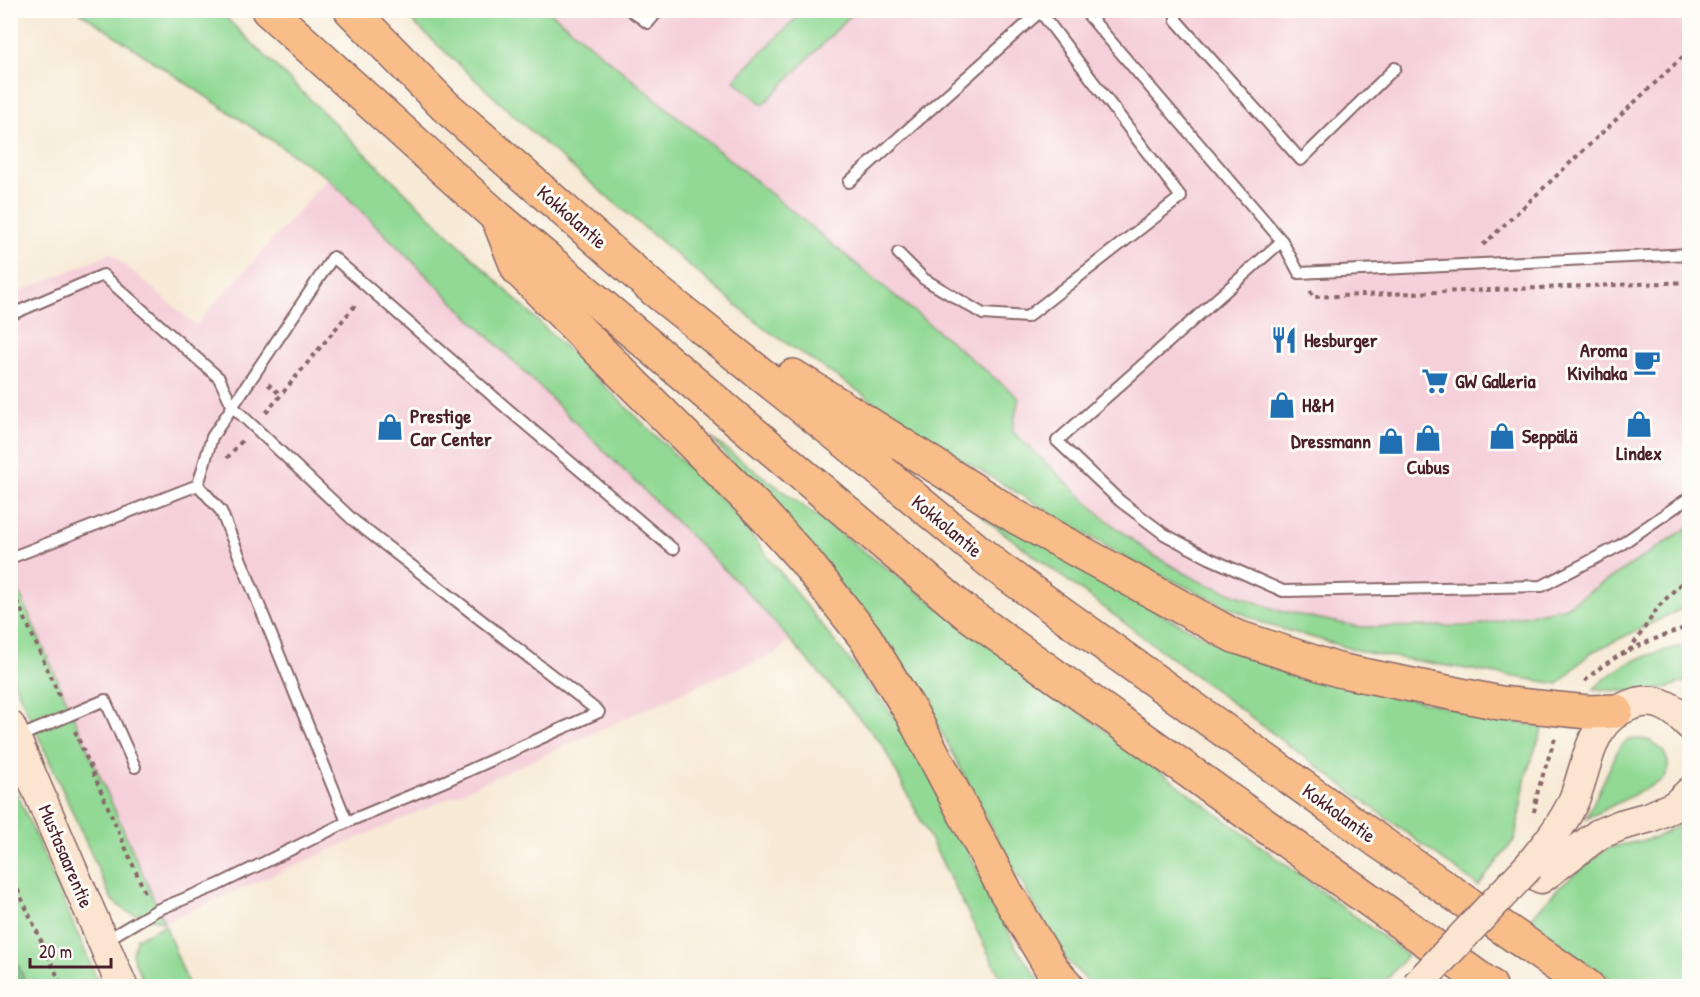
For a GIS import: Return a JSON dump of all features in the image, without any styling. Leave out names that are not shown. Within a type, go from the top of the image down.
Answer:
[{"type":"highway","points":[[268,10],[497,217],[964,611],[1491,987]]},
{"type":"highway","name":"Kokkolantie","points":[[351,10],[444,105],[656,291],[845,441],[997,567],[1378,841],[1587,987]]},
{"type":"highway","points":[[497,217],[518,269],[760,511],[806,562],[865,637],[912,714],[1006,892],[1052,969],[1067,987]]},
{"type":"highway","points":[[656,291],[1018,518],[1234,636],[1338,670],[1500,703],[1588,712],[1617,711]]},
{"type":"main road","points":[[1662,704],[1689,692]]},
{"type":"main road","points":[[1442,987],[1535,872],[1579,787],[1600,729],[1617,711],[1645,702],[1662,704],[1678,713],[1689,724]]},
{"type":"main road","name":"Mustasaarentie","points":[[13,732],[122,987]]},
{"type":"main road","points":[[1416,987],[1535,872],[1599,834],[1675,806],[1689,792]]},
{"type":"lane","points":[[630,10],[648,23],[659,10]]},
{"type":"lane","points":[[1084,10],[1282,241],[1299,273],[1689,254]]},
{"type":"lane","points":[[1176,10],[1176,20],[1301,160],[1395,68]]},
{"type":"lane","points":[[849,182],[1040,11],[1181,197],[1027,317],[983,314],[924,279],[898,253]]},
{"type":"lane","points":[[1282,241],[1057,441],[1120,501],[1164,534],[1209,558],[1283,591],[1542,586],[1619,546],[1689,497]]},
{"type":"lane","points":[[199,486],[212,437],[333,257],[673,549]]},
{"type":"lane","points":[[10,315],[103,275],[219,378],[232,407],[353,520],[599,711],[443,782],[347,822],[218,885],[153,913],[103,942]]},
{"type":"lane","points":[[10,558],[199,486]]},
{"type":"lane","points":[[199,486],[221,511],[347,822]]},
{"type":"lane","points":[[13,732],[68,716],[105,700],[135,767]]},
{"type":"path","points":[[1482,290],[1480,248],[1689,50]]},
{"type":"path","points":[[1299,273],[1313,297],[1689,282]]},
{"type":"path","points":[[199,486],[254,427],[369,289]]},
{"type":"path","points":[[1628,651],[1659,606],[1689,574]]},
{"type":"path","points":[[10,585],[153,913]]},
{"type":"path","points":[[10,873],[62,987]]},
{"type":"shaded area","points":[[549,11],[1689,11],[1689,527],[1566,607],[1473,626],[1360,627],[1280,611],[1199,581],[1151,554],[1103,517],[1012,431],[1019,398]]},
{"type":"shaded area","points":[[328,178],[751,596],[790,639],[775,654],[719,676],[400,820],[164,922],[11,572],[10,296],[111,253],[196,325]]},
{"type":"green space","points":[[78,11],[219,11],[728,506],[913,741],[1017,949],[1044,986],[1005,986],[882,744],[751,596],[328,178]]},
{"type":"green space","points":[[401,11],[549,11],[1019,398],[1012,431],[1103,517],[1151,554],[1199,581],[1280,611],[1360,627],[1473,626],[1566,607],[1689,527],[1689,607],[1590,653],[1558,684],[1363,652],[1265,624],[1127,559],[950,452],[765,329],[547,146]]},
{"type":"green space","points":[[803,11],[855,11],[763,105],[734,80]]},
{"type":"green space","points":[[710,437],[1407,955],[1382,986],[1092,986],[1066,959],[1009,861],[942,733],[869,620]]},
{"type":"green space","points":[[943,483],[1162,615],[1254,661],[1498,720],[1543,727],[1526,775],[1515,839],[1478,886],[989,522]]},
{"type":"green space","points":[[10,572],[164,922],[127,912],[112,900],[11,675]]},
{"type":"green space","points":[[1689,644],[1689,679],[1665,688],[1643,692],[1594,689],[1627,664]]},
{"type":"green space","points":[[1628,740],[1649,740],[1665,754],[1668,770],[1663,780],[1586,819],[1619,748]]},
{"type":"green space","points":[[10,777],[100,986],[27,986],[11,948]]},
{"type":"green space","points":[[1689,820],[1689,986],[1622,986],[1526,924],[1559,887],[1607,848],[1655,838]]},
{"type":"green space","points":[[165,925],[189,986],[145,986],[132,955],[137,938]]},
{"type":"green space","points":[[11,948],[27,986],[11,986]]},
{"type":"place","name":"Hesburger","points":[[1284,340]]},
{"type":"place","name":"Aroma Kivihaka","points":[[1647,362]]},
{"type":"place","name":"GW Galleria","points":[[1435,381]]},
{"type":"place","name":"H&M","points":[[1282,405]]},
{"type":"place","name":"Lindex","points":[[1639,424]]},
{"type":"place","name":"Prestige Car Center","points":[[390,427]]},
{"type":"place","name":"Seppälä","points":[[1502,436]]},
{"type":"place","name":"Cubus","points":[[1428,438]]},
{"type":"place","name":"Dressmann","points":[[1391,441]]}]
